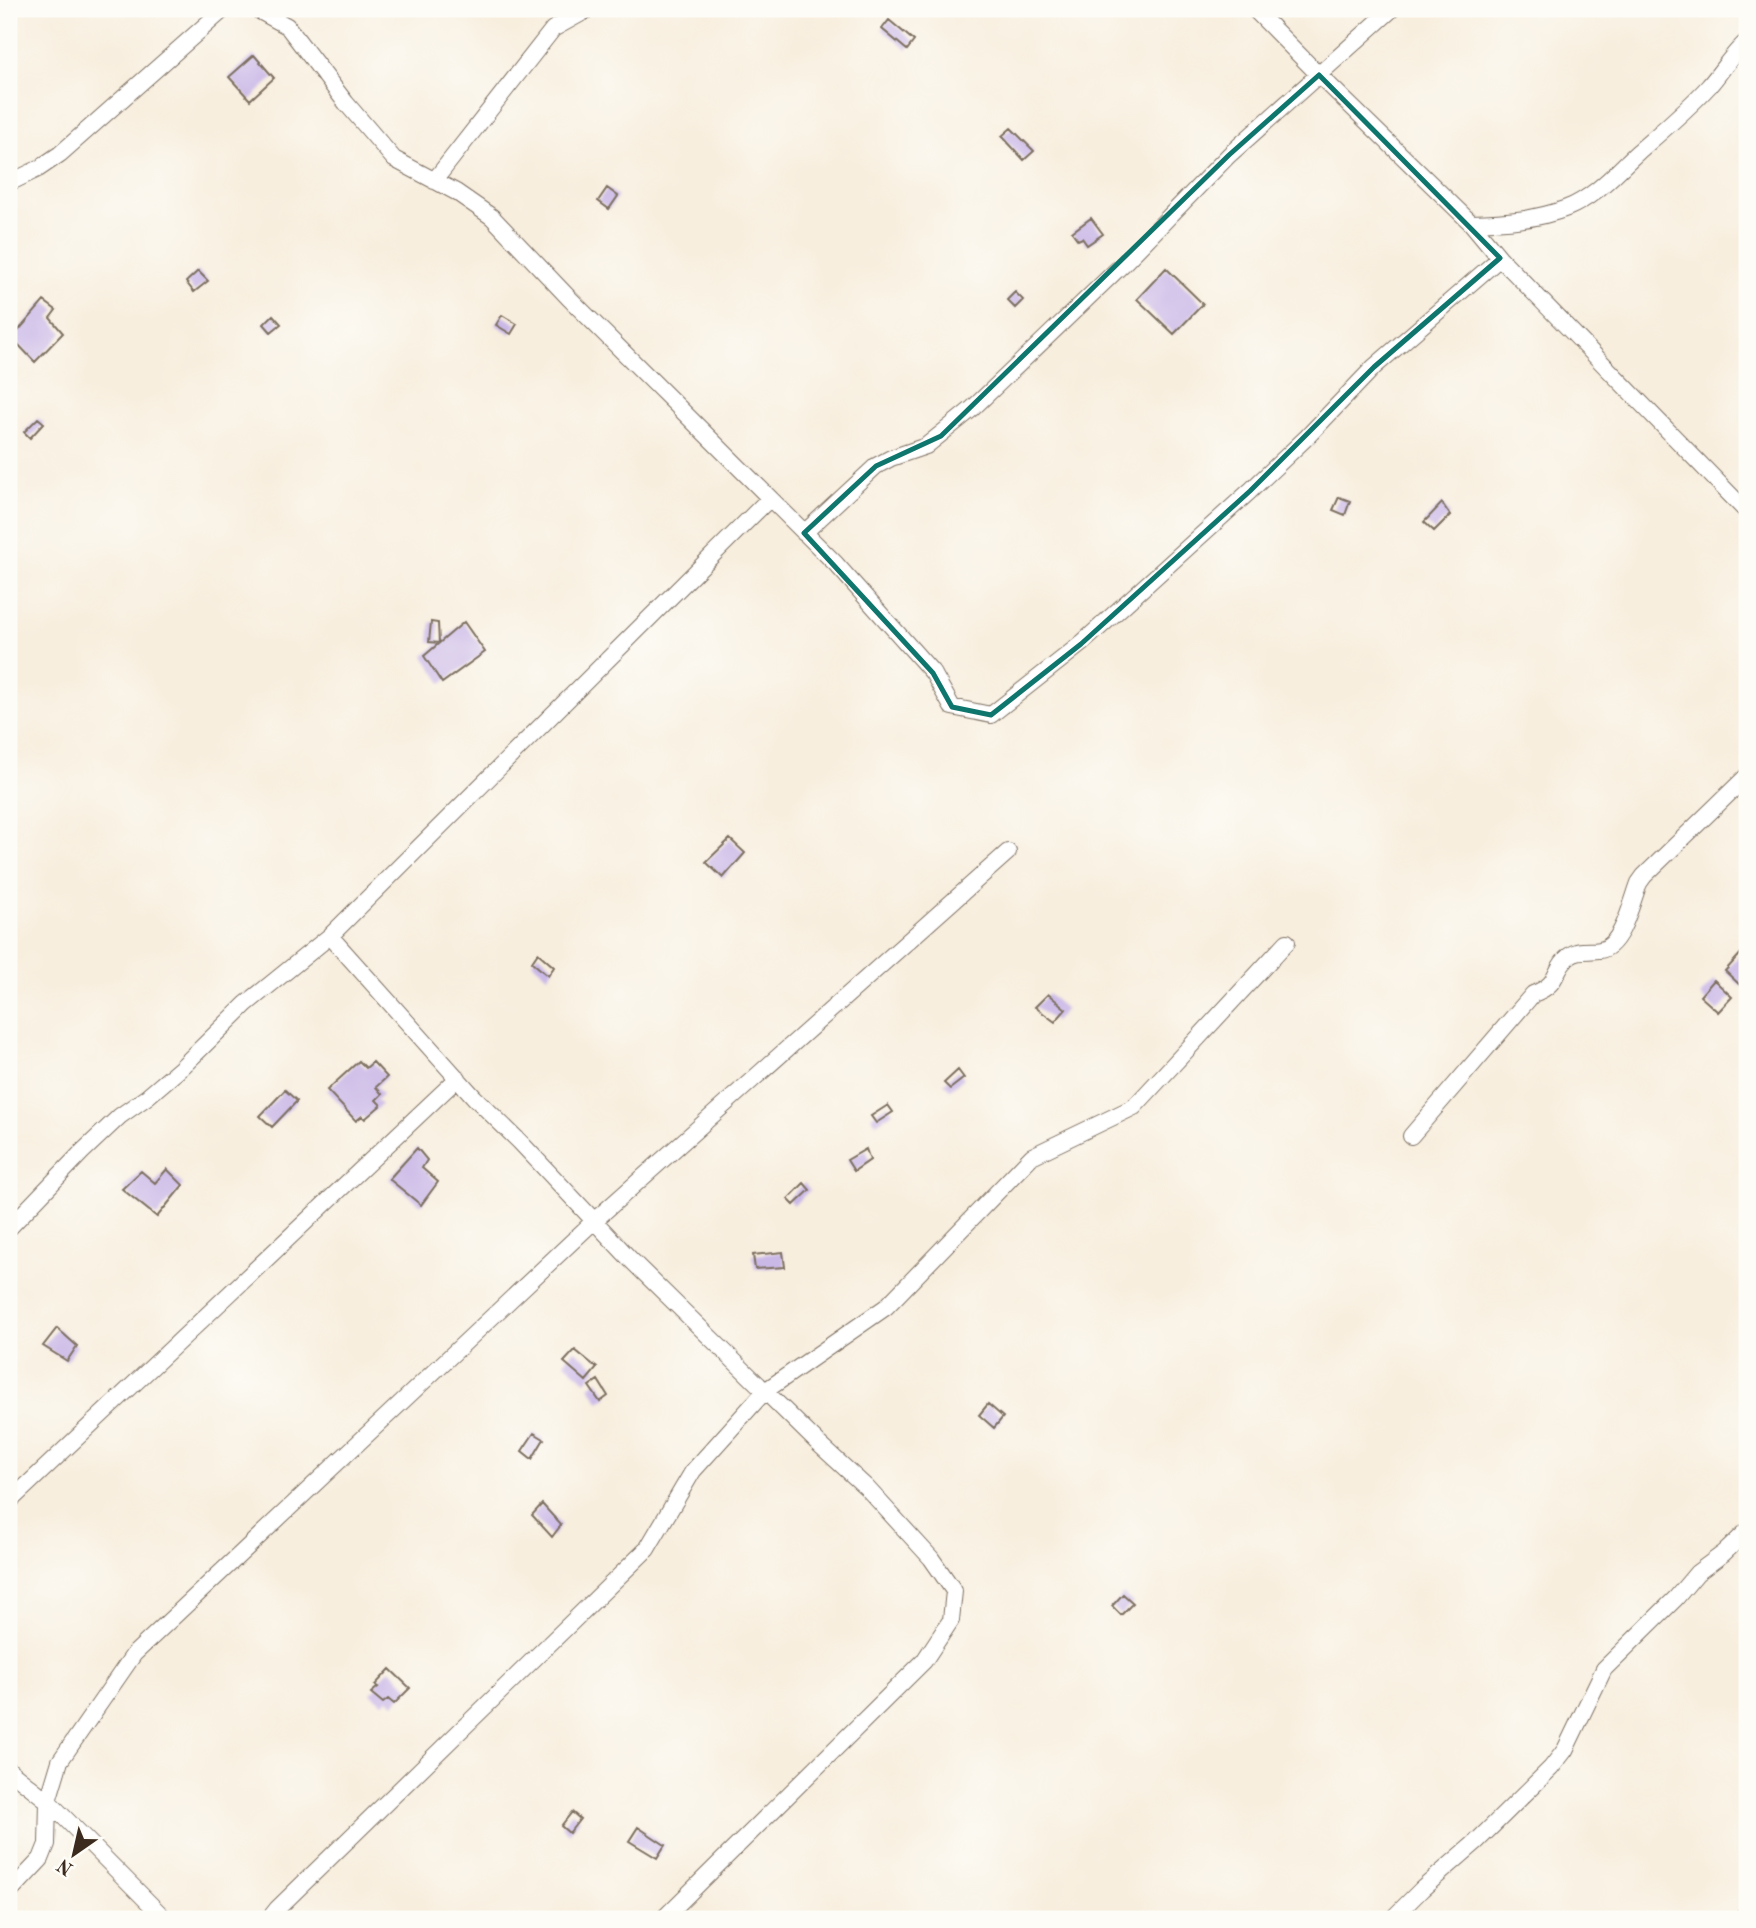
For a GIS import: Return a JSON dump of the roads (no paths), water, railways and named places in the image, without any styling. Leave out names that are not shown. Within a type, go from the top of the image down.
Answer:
[{"type":"street","points":[[9,183],[61,154],[224,9]]},
{"type":"street","points":[[256,9],[287,26],[346,103],[394,159],[472,201],[492,217],[568,297],[835,564],[933,673],[951,707],[990,715],[1090,635],[1250,491],[1307,437],[1374,367],[1500,258]]},
{"type":"street","points":[[435,181],[553,29],[589,9]]},
{"type":"street","points":[[1254,9],[1471,223],[1500,258],[1747,512]]},
{"type":"street","points":[[804,533],[876,466],[926,446],[941,436],[1014,370],[1123,264],[1228,155],[1392,9]]},
{"type":"street","points":[[1471,223],[1498,223],[1537,217],[1568,208],[1590,195],[1608,182],[1682,113],[1747,41]]},
{"type":"street","points":[[9,1228],[120,1116],[181,1068],[246,1004],[330,936],[769,499]]},
{"type":"street","points":[[1412,1136],[1533,993],[1550,986],[1570,955],[1588,949],[1603,950],[1611,946],[1620,933],[1644,876],[1747,776]]},
{"type":"street","points":[[9,1893],[41,1858],[47,1844],[48,1801],[60,1760],[134,1654],[595,1220],[1008,852]]},
{"type":"street","points":[[330,936],[458,1078],[630,1259],[867,1488],[932,1558],[954,1591],[951,1620],[925,1661],[663,1919]]},
{"type":"street","points":[[270,1919],[647,1549],[693,1471],[765,1391],[886,1307],[1032,1156],[1135,1107],[1287,942]]},
{"type":"street","points":[[9,1502],[458,1078]]},
{"type":"street","points":[[1392,1919],[1551,1768],[1565,1750],[1604,1669],[1676,1598],[1697,1573],[1747,1531]]},
{"type":"street","points":[[9,1770],[48,1801],[165,1919]]},
{"type":"street","points":[[1741,1919],[1747,1913]]}]
